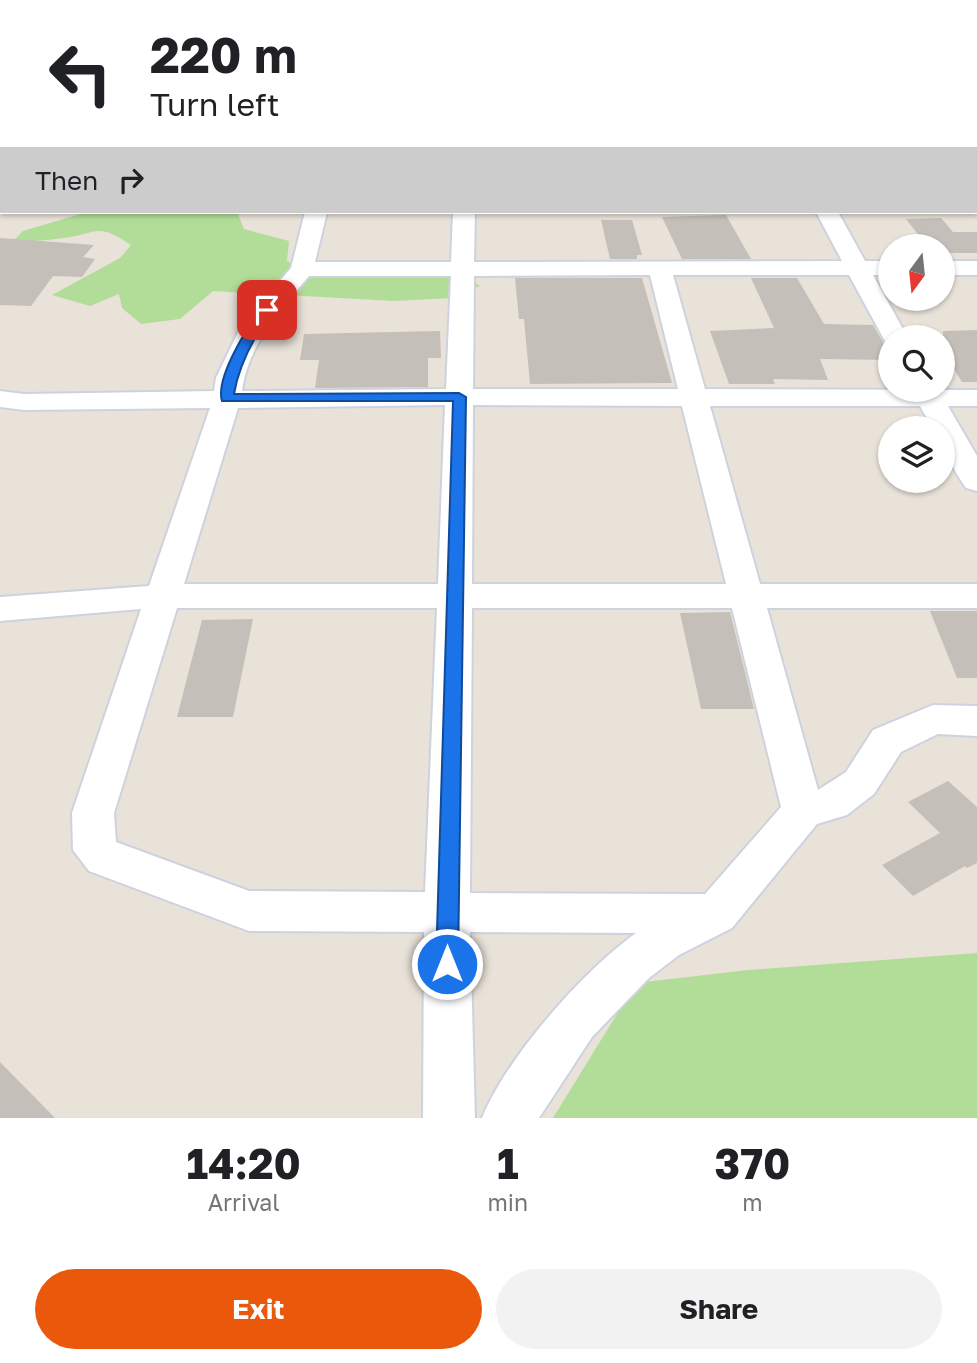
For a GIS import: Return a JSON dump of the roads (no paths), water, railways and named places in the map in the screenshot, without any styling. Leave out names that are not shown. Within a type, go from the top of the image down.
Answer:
[{"type":"street","points":[[316,214],[302,269],[254,326],[230,378],[227,398],[93,813],[95,850],[104,858],[249,911],[716,914]]},
{"type":"street","points":[[449,1118],[447,913],[464,214]]},
{"type":"street","points":[[828,214],[888,325]]},
{"type":"street","points":[[302,269],[878,268]]},
{"type":"street","points":[[956,268],[977,268]]},
{"type":"street","points":[[660,269],[803,811]]},
{"type":"street","points":[[0,399],[24,402],[227,398],[694,398],[878,395]]},
{"type":"street","points":[[955,396],[977,398]]},
{"type":"street","points":[[932,402],[977,482]]},
{"type":"street","points":[[0,609],[164,596],[977,596]]},
{"type":"street","points":[[508,1118],[575,1021],[632,963],[663,940],[716,914],[803,811],[832,803],[860,783],[887,741],[933,719],[977,721]]}]
